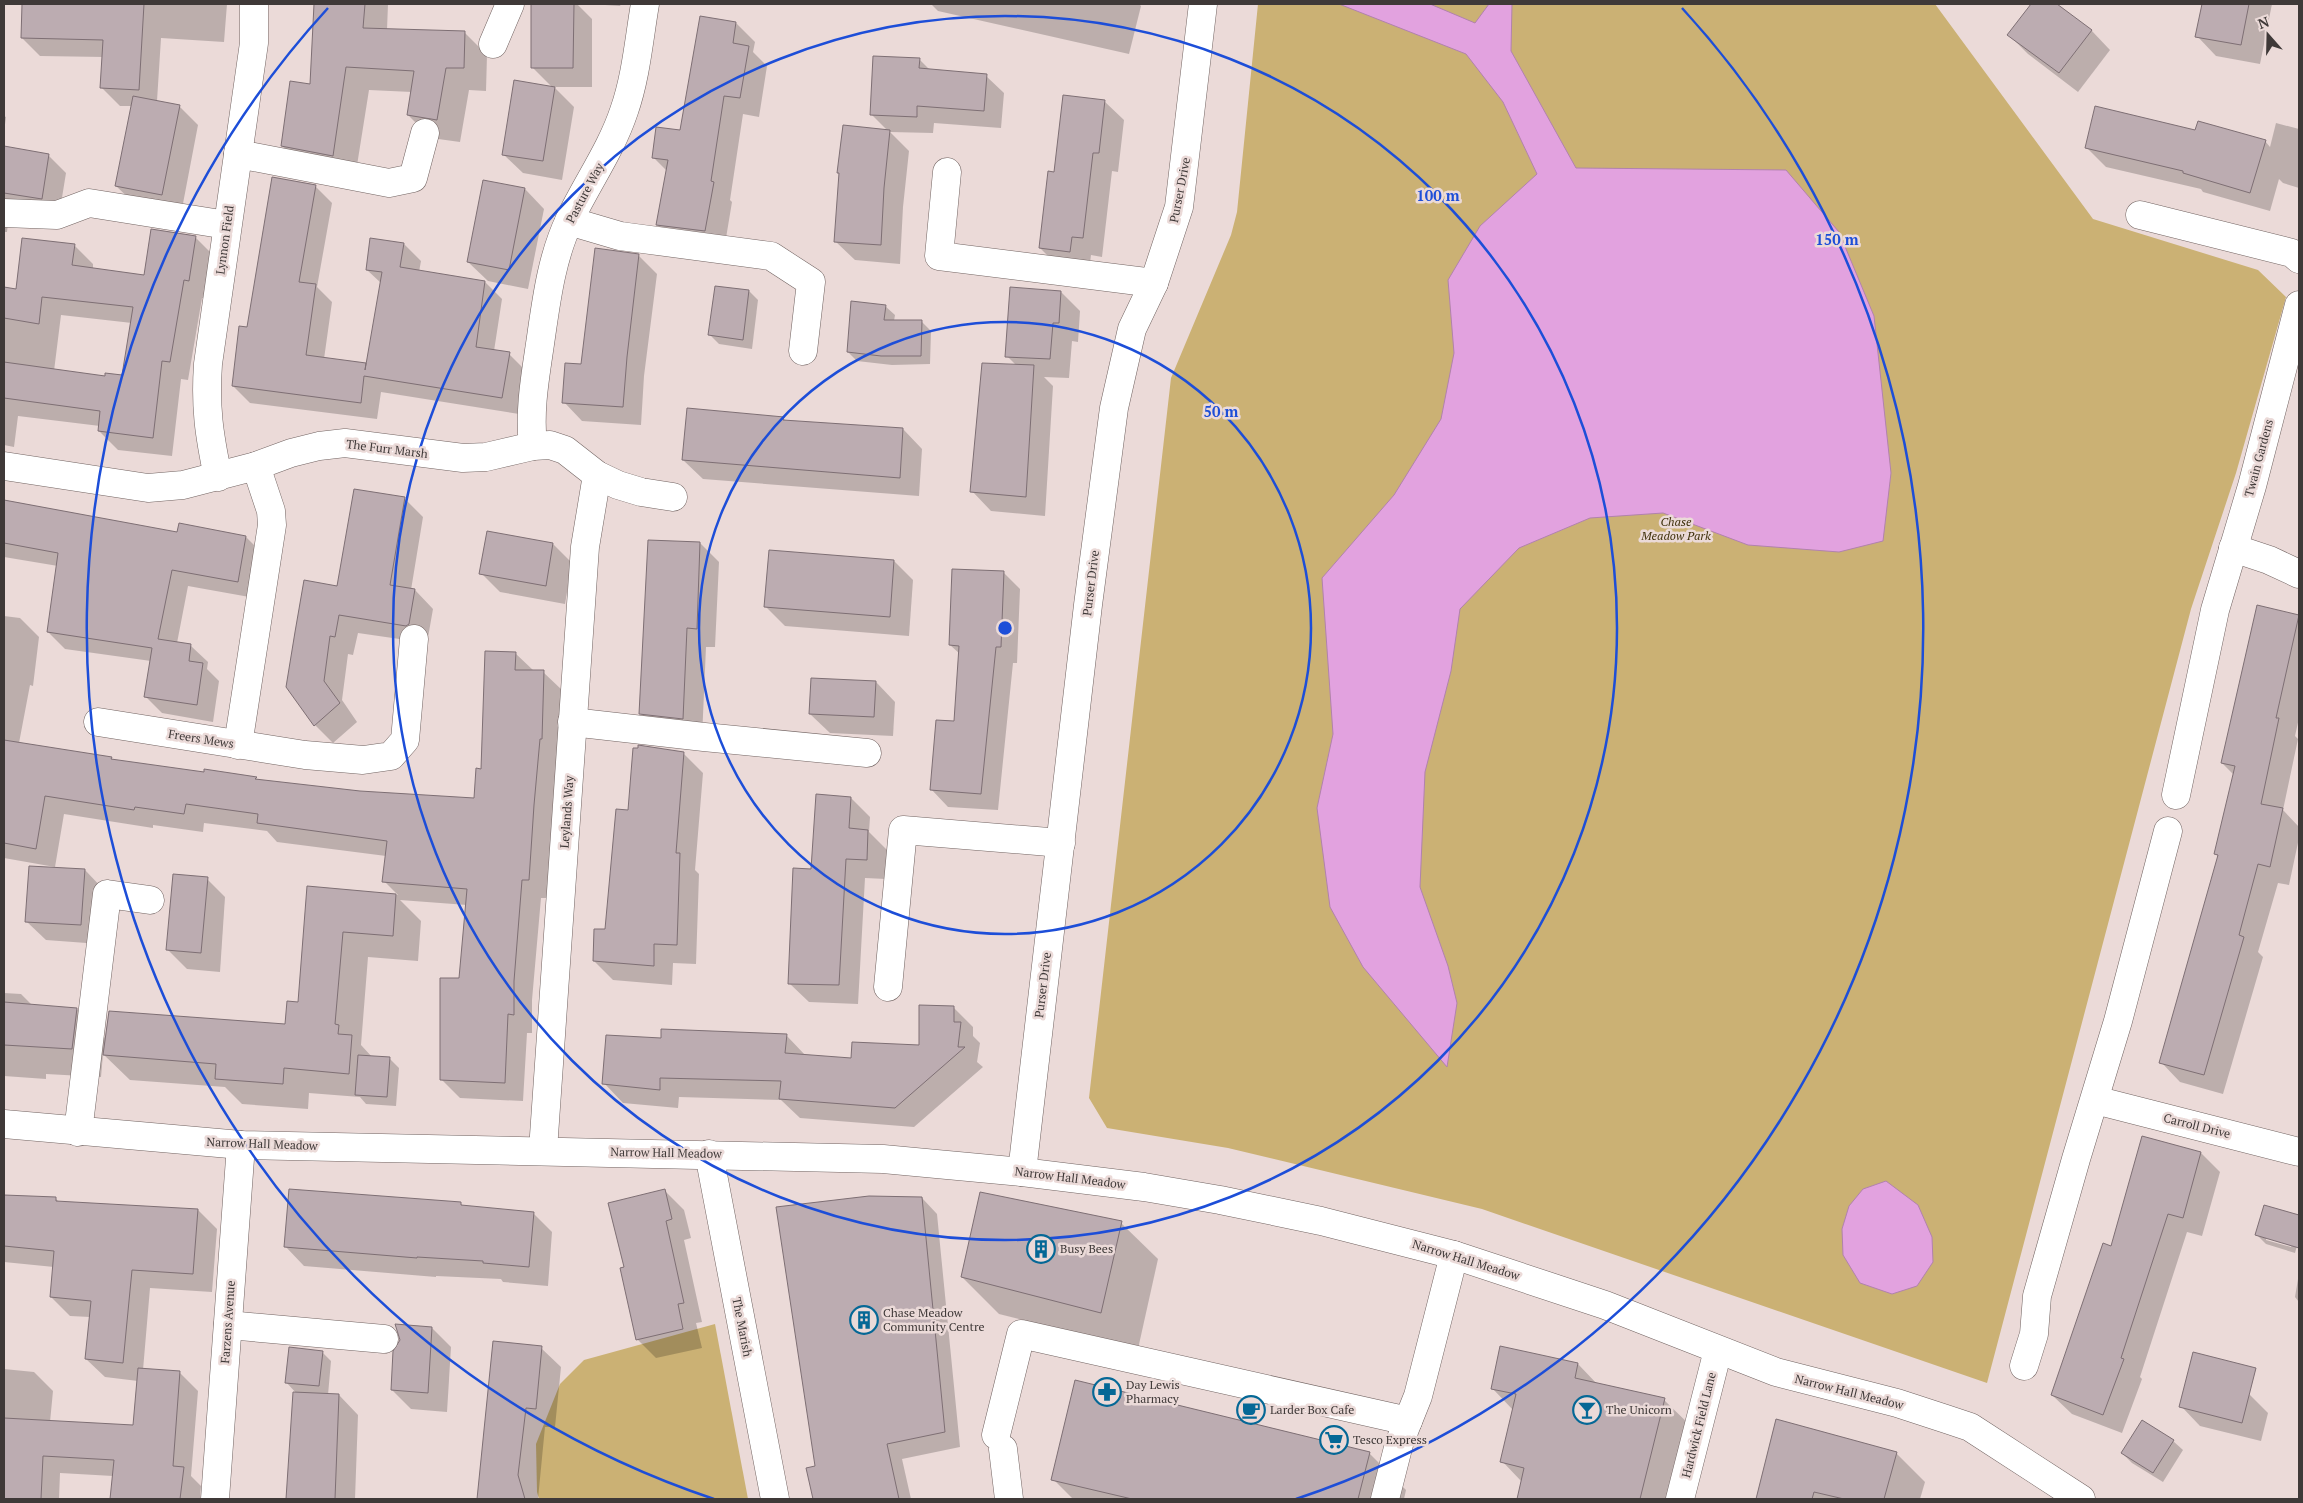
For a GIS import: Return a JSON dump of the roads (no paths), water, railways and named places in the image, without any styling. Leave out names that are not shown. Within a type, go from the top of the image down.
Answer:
[{"type":"street","name":"Lynnon Field","points":[[218,477],[208,431],[206,394],[208,364],[254,43],[254,4]]},
{"type":"street","points":[[493,44],[510,4]]},
{"type":"street","name":"Pasture Way","points":[[533,446],[532,405],[548,290],[569,221],[612,142],[624,110],[632,83],[644,4]]},
{"type":"street","name":"Purser Drive","points":[[1022,1172],[1060,843],[1114,408],[1132,329],[1154,283],[1179,207],[1203,4]]},
{"type":"street","points":[[238,154],[389,182],[412,178],[425,133]]},
{"type":"street","points":[[947,172],[939,256],[1154,283]]},
{"type":"street","points":[[4,213],[57,215],[89,204],[227,225]]},
{"type":"street","points":[[2140,216],[2292,253],[2299,259]]},
{"type":"street","points":[[569,221],[620,236],[771,256],[810,282],[803,351]]},
{"type":"street","name":"Twain Gardens","points":[[2176,795],[2215,610],[2252,486],[2299,305]]},
{"type":"street","name":"The Furr Marsh","points":[[4,466],[148,488],[184,485],[256,466],[300,451],[345,443],[463,458],[486,457],[533,446],[550,445],[566,450],[597,475],[618,486],[673,497]]},
{"type":"street","points":[[238,745],[272,525],[271,511],[256,466]]},
{"type":"street","name":"Leylands Way","points":[[543,1150],[572,722],[586,547],[597,475]]},
{"type":"street","points":[[2233,548],[2269,560],[2299,574]]},
{"type":"street","name":"Freers Mews","points":[[98,722],[305,755],[363,760],[390,756],[406,740],[414,639]]},
{"type":"street","points":[[572,722],[704,738],[867,754]]},
{"type":"street","points":[[888,987],[902,830],[1060,843]]},
{"type":"street","points":[[2024,1366],[2034,1334],[2037,1296],[2118,1021],[2168,831]]},
{"type":"street","points":[[78,1132],[107,894],[150,900]]},
{"type":"street","name":"Carroll Drive","points":[[2095,1100],[2299,1152]]},
{"type":"street","name":"Narrow Hall Meadow","points":[[4,1124],[241,1145],[543,1150],[883,1159],[1022,1172],[1144,1187],[1220,1200],[1349,1228],[1454,1255],[1605,1305],[1776,1372],[1897,1403],[1970,1427],[2081,1499]]},
{"type":"street","name":"Farzens Avenue","points":[[215,1499],[241,1145]]},
{"type":"street","name":"The Marish","points":[[709,1154],[775,1499]]},
{"type":"street","points":[[1385,1499],[1399,1444],[1418,1396],[1454,1255]]},
{"type":"street","points":[[228,1325],[384,1339]]},
{"type":"street","points":[[1009,1499],[999,1442],[1021,1334],[1408,1421]]},
{"type":"street","name":"Hardwick Field Lane","points":[[1680,1499],[1718,1350]]},
{"type":"place","name":"Busy Bees","points":[[1041,1249]]},
{"type":"place","name":"Chase Meadow Community Centre","points":[[864,1320]]},
{"type":"place","name":"Day Lewis Pharmacy","points":[[1107,1392]]},
{"type":"place","name":"Larder Box Cafe","points":[[1251,1410]]},
{"type":"place","name":"The Unicorn","points":[[1587,1410]]},
{"type":"place","name":"Tesco Express","points":[[1334,1440]]},
{"type":"park label","name":"Chase Meadow Park","points":[[1676,529]]}]
